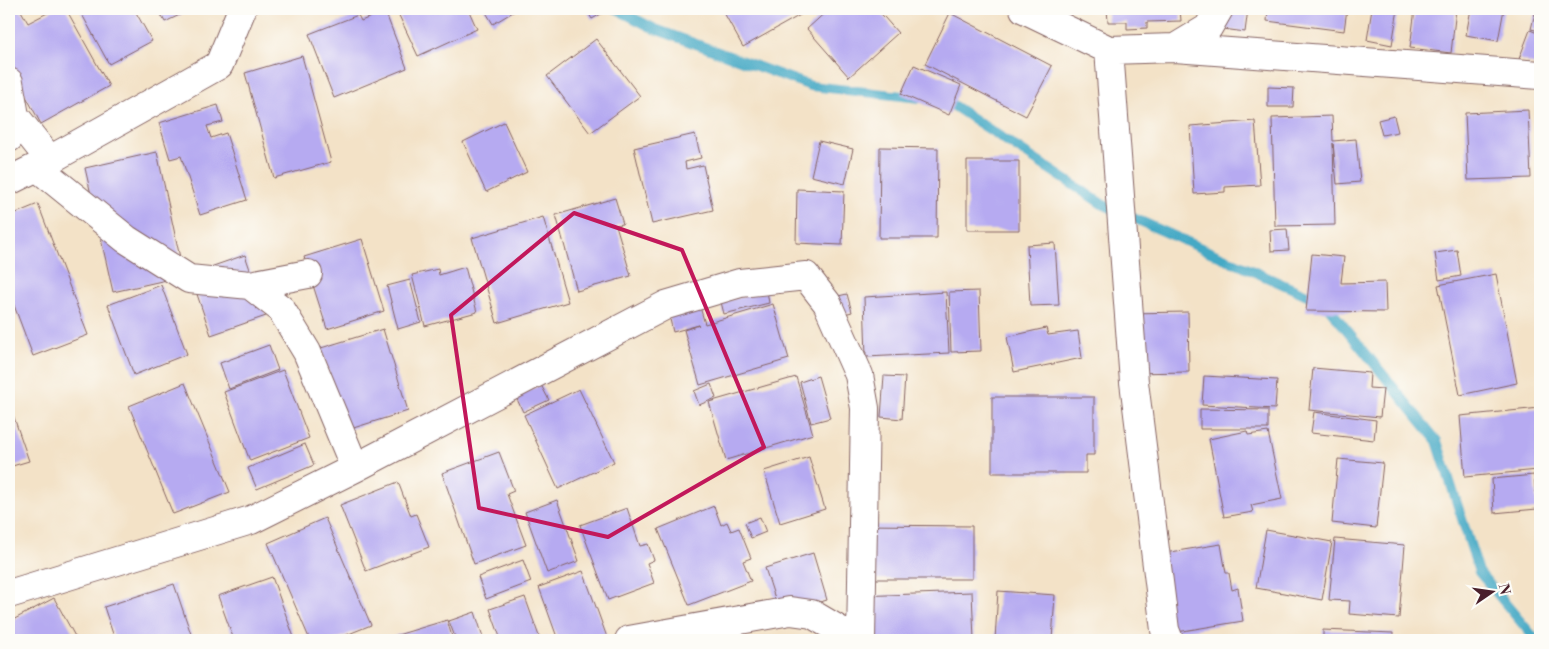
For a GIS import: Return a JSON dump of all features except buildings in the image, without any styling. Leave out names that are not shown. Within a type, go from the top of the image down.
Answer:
[{"type":"street","points":[[9,181],[44,164],[220,65],[242,9]]},
{"type":"street","points":[[1024,9],[1109,50],[1174,48],[1540,75]]},
{"type":"street","points":[[1174,48],[1208,28],[1219,9]]},
{"type":"street","points":[[1109,50],[1134,382],[1166,637]]},
{"type":"street","points":[[9,82],[12,127],[44,164],[126,239],[189,279],[250,286],[308,274]]},
{"type":"street","points":[[9,594],[251,520],[355,468],[666,305],[740,283],[806,276],[827,303],[860,374],[866,408],[861,640]]},
{"type":"street","points":[[250,286],[281,309],[307,352],[355,468]]},
{"type":"street","points":[[629,640],[790,611],[812,614],[856,640]]},
{"type":"highlighted area","points":[[574,213],[682,250],[764,447],[608,537],[479,508],[451,315]]},
{"type":"waterway","points":[[616,9],[655,29],[811,86],[920,98]]},
{"type":"waterway","points":[[941,101],[948,102],[1102,204],[1325,303],[1437,441],[1479,572],[1536,640]]}]
